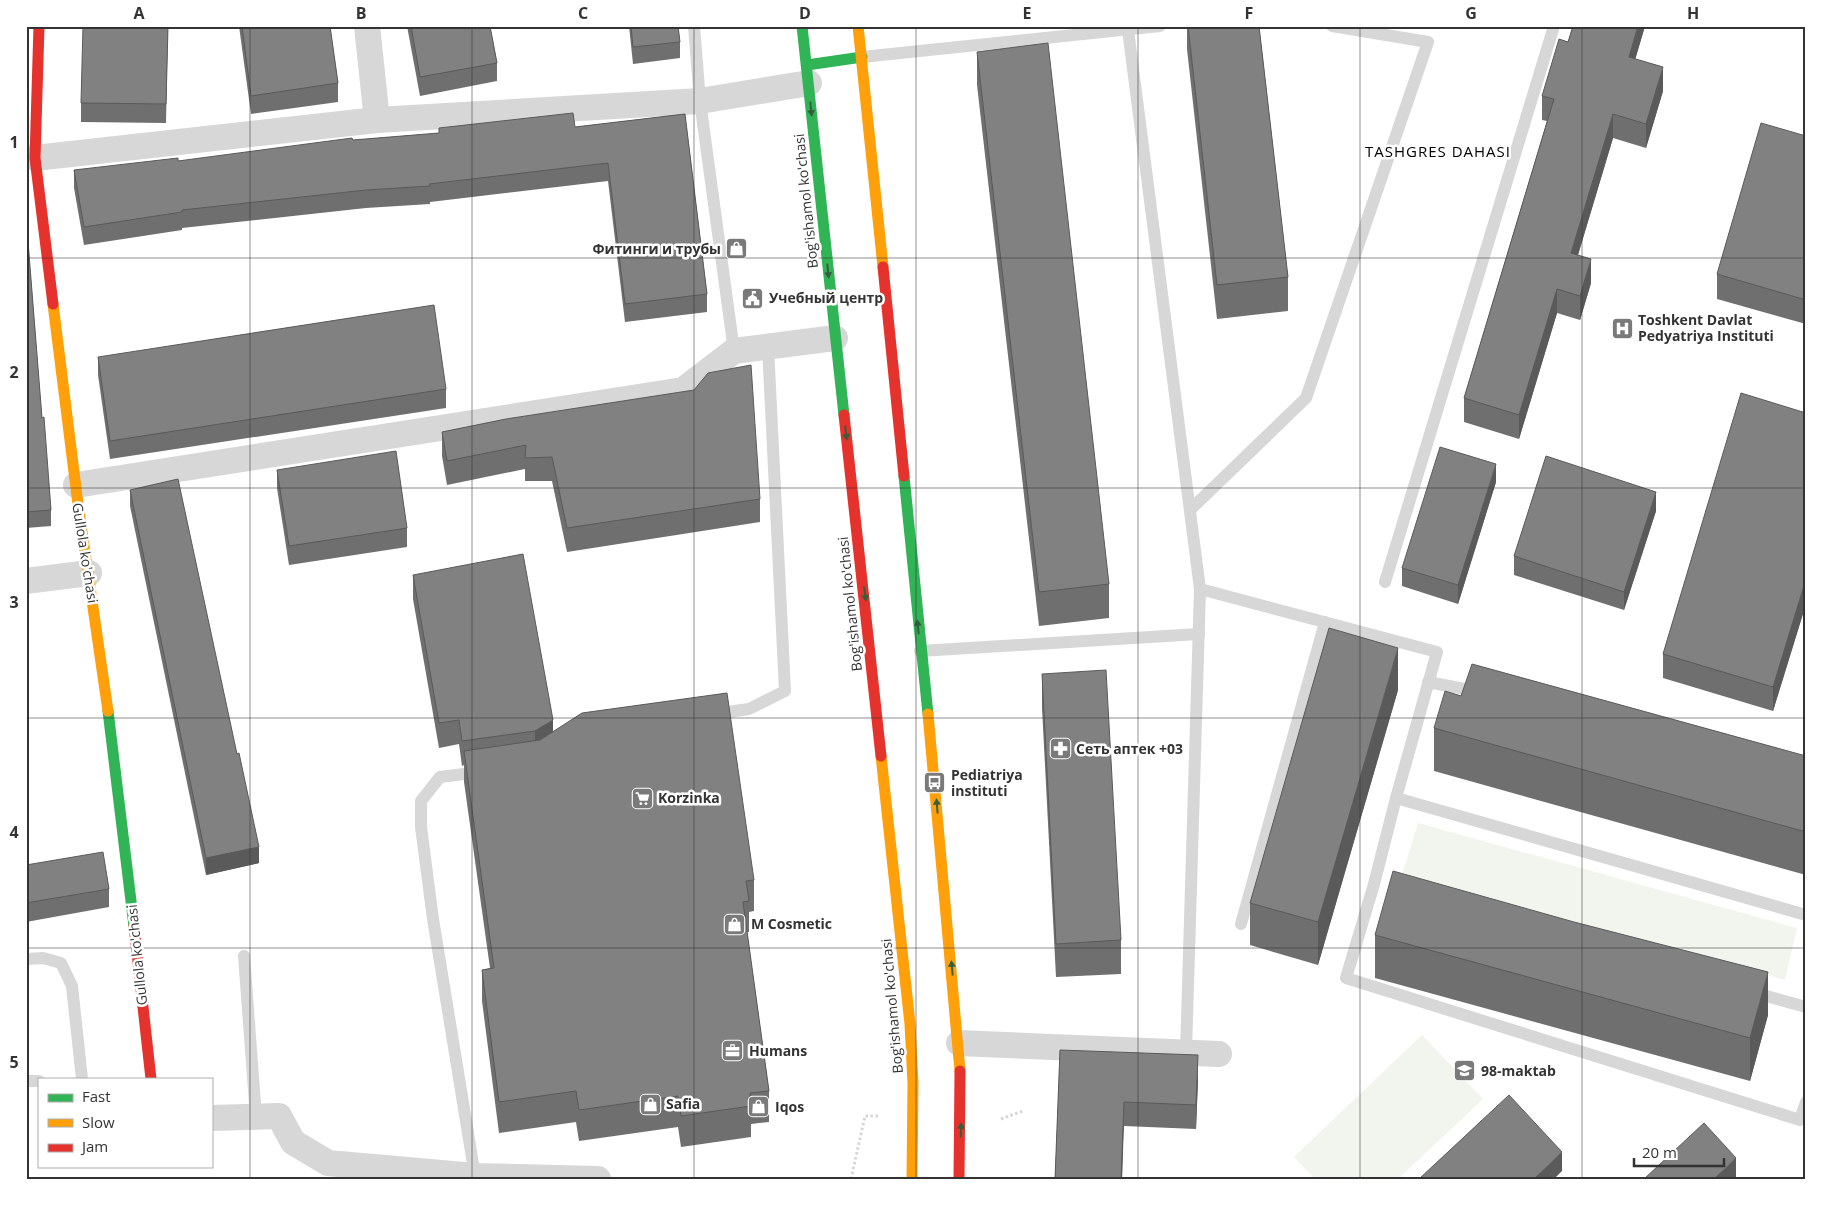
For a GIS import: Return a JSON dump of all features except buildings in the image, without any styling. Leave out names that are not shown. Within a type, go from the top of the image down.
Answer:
[{"type":"main road","name":"Gullola ko'chasi","points":[[39,26],[35,158],[76,485],[120,809],[151,1078]]},
{"type":"main road","name":"Bog'ishamol ko'chasi","points":[[802,26],[910,1024],[913,1083],[912,1179]]},
{"type":"main road","points":[[858,26],[959,1043],[961,1118],[959,1179]]},
{"type":"main road","points":[[808,74],[862,57]]},
{"type":"street","points":[[367,26],[377,120]]},
{"type":"street","points":[[35,158],[377,120],[700,101],[808,74]]},
{"type":"street","points":[[76,485],[683,390],[734,351],[835,338]]},
{"type":"street","points":[[26,581],[89,573]]},
{"type":"street","points":[[959,1043],[1219,1054]]},
{"type":"street","points":[[212,1118],[280,1116],[293,1142],[328,1163],[475,1176],[598,1179]]},
{"type":"lane","points":[[694,26],[700,101],[734,351]]},
{"type":"lane","points":[[862,57],[1160,26]]},
{"type":"lane","points":[[1190,510],[1306,398],[1428,42],[1332,26]]},
{"type":"lane","points":[[1385,582],[1554,26]]},
{"type":"lane","points":[[1128,30],[1200,589],[1186,1052]]},
{"type":"lane","points":[[701,716],[749,709],[785,691],[768,347]]},
{"type":"lane","points":[[1200,589],[1437,652],[1396,798],[1379,886],[1346,978],[1800,1120],[1806,1102]]},
{"type":"lane","points":[[1241,924],[1325,622]]},
{"type":"lane","points":[[920,650],[1199,634]]},
{"type":"lane","points":[[1428,682],[1494,695]]},
{"type":"lane","points":[[475,1176],[434,919],[421,827],[421,801],[440,777],[489,770]]},
{"type":"lane","points":[[1396,798],[1806,914]]},
{"type":"lane","points":[[244,956],[256,1117]]},
{"type":"lane","points":[[26,959],[43,958],[61,963],[72,986],[82,1078]]},
{"type":"lane","points":[[1739,988],[1806,1007]]},
{"type":"path","points":[[1000,1119],[1023,1112]]},
{"type":"path","points":[[851,1179],[865,1116],[879,1116]]},
{"type":"shaded area","points":[[1418,823],[1797,928],[1785,980],[1402,875]]},
{"type":"shaded area","points":[[1422,1035],[1483,1099],[1398,1179],[1315,1179],[1294,1157]]},
{"type":"traffic: fast","points":[[802,26],[844,415]]},
{"type":"traffic: fast","points":[[807,65],[862,57]]},
{"type":"traffic: fast","points":[[904,476],[928,714]]},
{"type":"traffic: fast","points":[[108,711],[134,926]]},
{"type":"traffic: slow","points":[[858,26],[883,267]]},
{"type":"traffic: slow","points":[[53,304],[78,504],[108,711]]},
{"type":"traffic: slow","points":[[928,714],[960,1071]]},
{"type":"traffic: slow","points":[[881,756],[910,1024],[913,1083],[912,1179]]},
{"type":"traffic: jam","points":[[39,26],[35,158],[53,304]]},
{"type":"traffic: jam","points":[[883,267],[904,476]]},
{"type":"traffic: jam","points":[[844,415],[881,756]]},
{"type":"traffic: jam","points":[[134,926],[151,1078]]},
{"type":"traffic: jam","points":[[959,1179],[960,1071]]},
{"type":"place","name":"Фитинги и трубы","points":[[737,249]]},
{"type":"place","name":"Учебный центр","points":[[753,298]]},
{"type":"place","name":"Toshkent Davlat Pedyatriya Instituti","points":[[1622,328]]},
{"type":"place","name":"Сеть аптек +03","points":[[1060,749]]},
{"type":"place","name":"Pediatriya instituti","points":[[935,783]]},
{"type":"place","name":"Korzinka","points":[[642,798]]},
{"type":"place","name":"M Cosmetic","points":[[735,924]]},
{"type":"place","name":"Humans","points":[[733,1051]]},
{"type":"place","name":"98-maktab","points":[[1465,1071]]},
{"type":"place","name":"Safia","points":[[650,1104]]},
{"type":"place","name":"Iqos","points":[[759,1107]]},
{"type":"district","name":"TASHGRES DAHASI","points":[[1438,152]]}]
